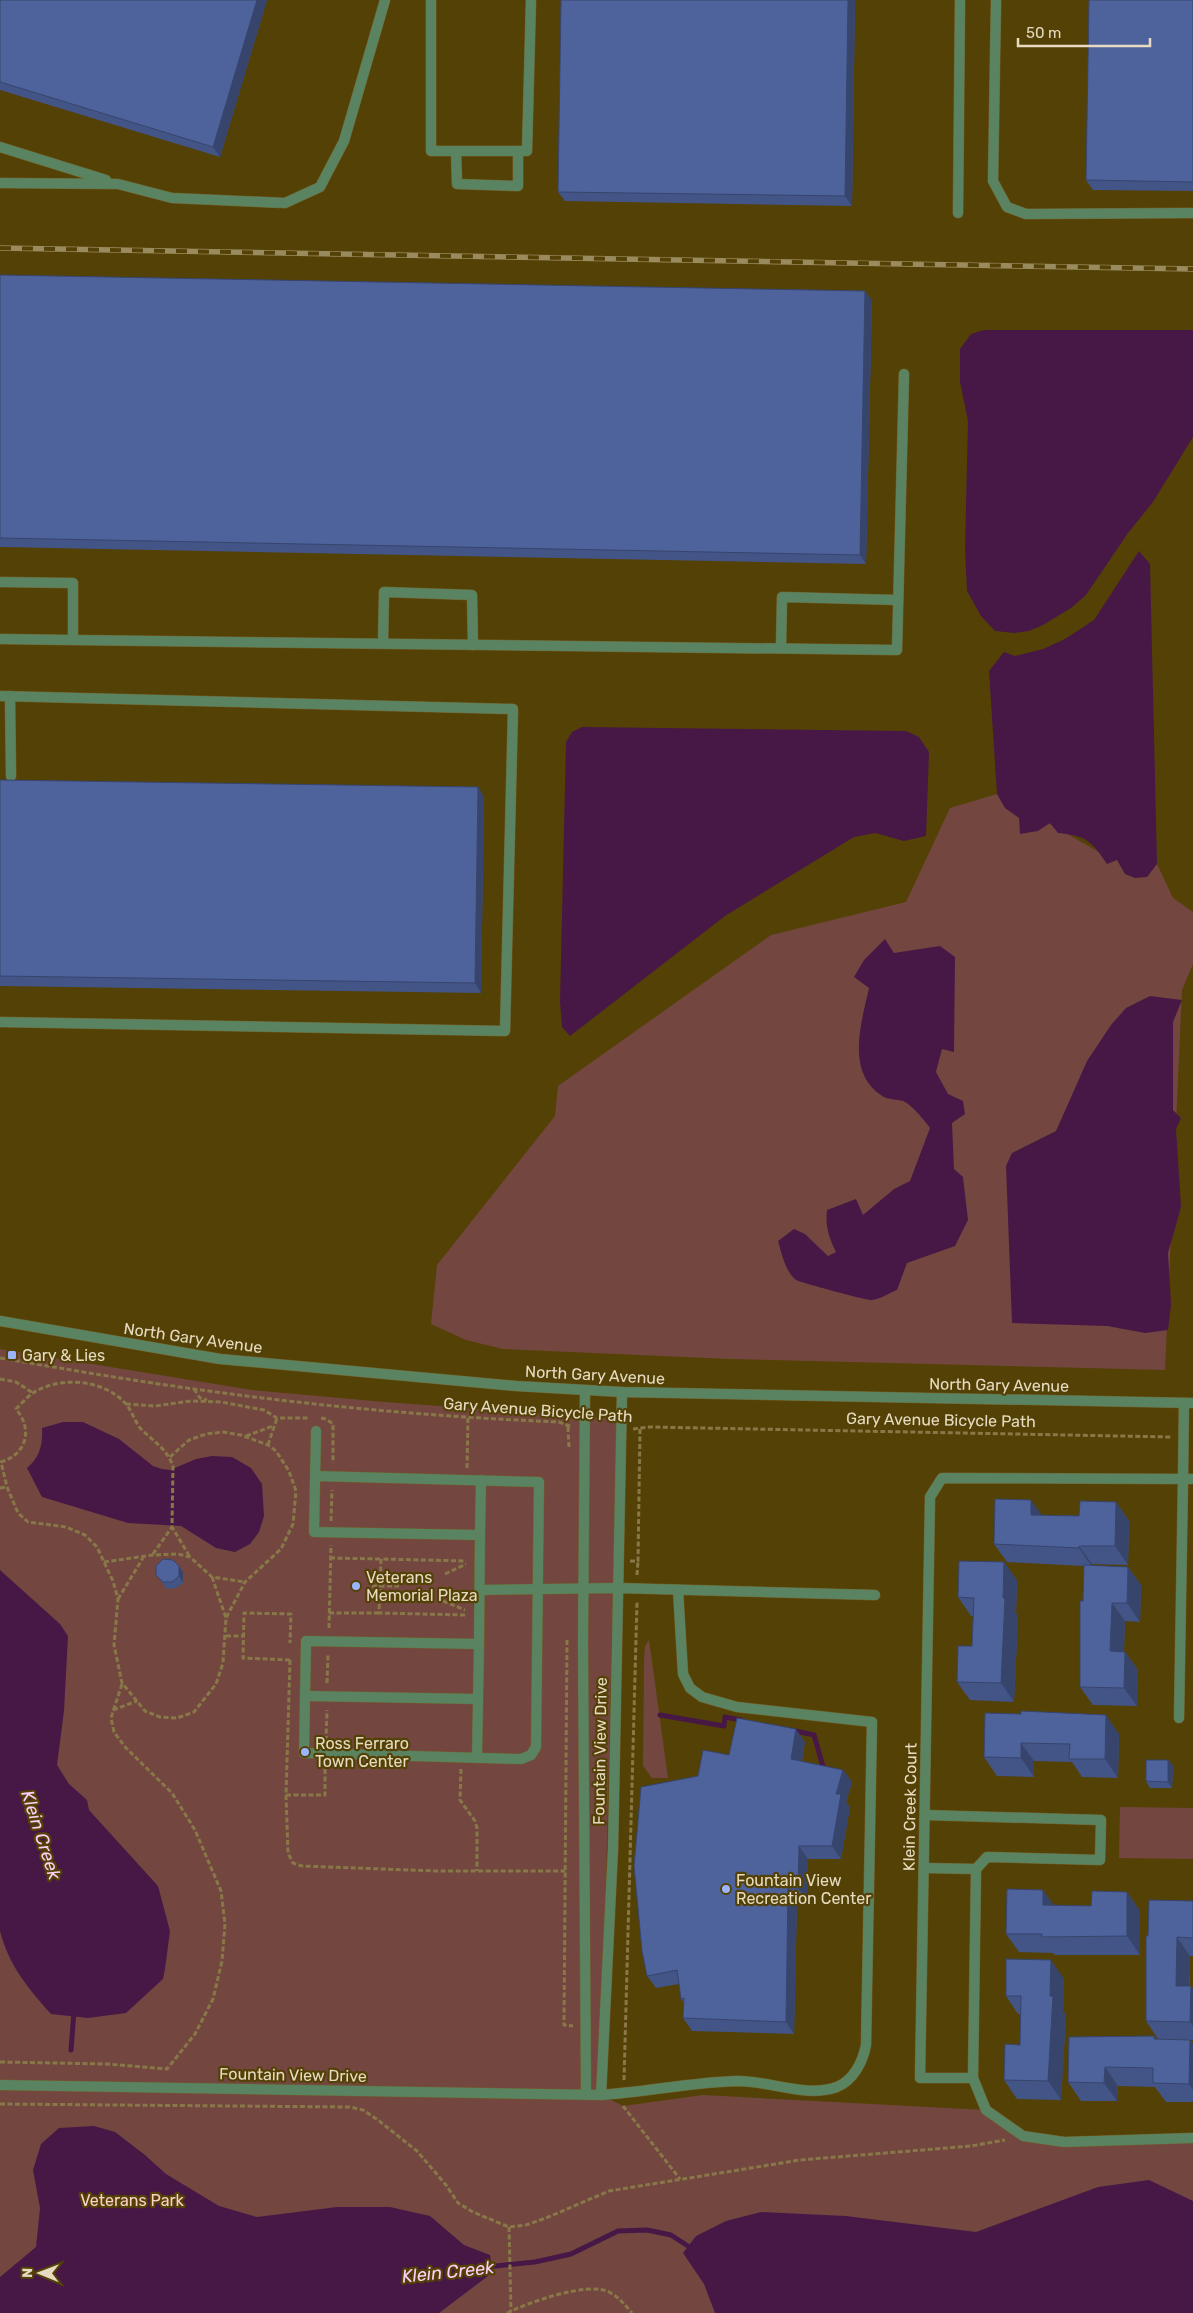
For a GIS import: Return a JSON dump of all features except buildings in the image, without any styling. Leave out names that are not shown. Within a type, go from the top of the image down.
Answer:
[{"type":"street","points":[[0,148],[118,184],[172,198],[285,203],[320,187],[344,141],[385,0]]},
{"type":"street","points":[[431,0],[431,151],[527,151],[531,0]]},
{"type":"street","points":[[958,213],[960,0]]},
{"type":"street","points":[[996,0],[993,181],[1007,207],[1026,214],[1193,213]]},
{"type":"street","points":[[456,151],[456,184],[518,186],[518,151]]},
{"type":"street","points":[[0,183],[118,184]]},
{"type":"street","points":[[0,639],[896,650],[904,374]]},
{"type":"street","points":[[0,582],[73,583],[73,640]]},
{"type":"street","points":[[383,644],[384,592],[472,595],[473,645]]},
{"type":"street","points":[[781,648],[782,597],[898,600]]},
{"type":"street","points":[[0,1022],[506,1031],[514,709],[5,696],[11,776]]},
{"type":"street","name":"North Gary Avenue","points":[[0,1321],[220,1359],[438,1380],[622,1392],[1188,1403]]},
{"type":"street","name":"Fountain View Drive","points":[[585,1390],[586,2095]]},
{"type":"street","name":"Fountain View Drive","points":[[0,2085],[601,2095],[613,1848],[622,1392]]},
{"type":"street","points":[[1179,1718],[1188,1479],[1188,1403]]},
{"type":"street","points":[[316,1431],[314,1532],[480,1535]]},
{"type":"street","points":[[315,1476],[539,1482],[536,1747],[531,1756],[521,1759],[304,1753],[306,1640],[479,1644]]},
{"type":"street","name":"Klein Creek Court","points":[[972,2078],[920,2078],[930,1497],[942,1478],[1188,1479]]},
{"type":"street","points":[[478,1758],[481,1480]]},
{"type":"street","points":[[480,1590],[618,1588],[875,1595]]},
{"type":"street","points":[[601,2095],[740,2081],[809,2091],[825,2090],[840,2086],[862,2063],[866,2045],[872,1722],[737,1707],[702,1697],[690,1688],[683,1674],[678,1590]]},
{"type":"street","points":[[305,1696],[478,1699]]},
{"type":"street","points":[[925,1815],[1101,1820],[1100,1860],[987,1857],[976,1869],[972,2078],[986,2110],[1023,2136],[1064,2142],[1193,2138]]},
{"type":"street","points":[[924,1868],[976,1869]]},
{"type":"path","name":"Gary Avenue Bicycle Path","points":[[0,1358],[194,1389],[316,1404],[468,1418],[560,1422],[568,1426],[585,1427]]},
{"type":"path","points":[[0,1380],[16,1382],[33,1393]]},
{"type":"path","points":[[62,1381],[82,1383],[111,1392],[126,1404],[133,1420],[170,1457],[173,1466],[172,1527],[190,1557],[212,1577],[226,1618],[223,1663],[216,1684],[194,1712],[177,1718],[160,1718],[145,1711],[122,1683],[114,1645],[118,1599],[97,1547],[85,1535],[66,1528],[28,1522],[18,1513],[7,1487],[1,1462],[14,1456],[23,1445],[26,1438],[25,1422],[16,1409],[33,1393],[62,1381]]},
{"type":"path","points":[[194,1389],[200,1398],[264,1410],[277,1418],[316,1418]]},
{"type":"path","points":[[126,1404],[155,1406],[191,1402],[215,1402]]},
{"type":"path","points":[[268,1445],[277,1418]]},
{"type":"path","points":[[245,1436],[274,1426]]},
{"type":"path","name":"Gary Avenue Bicycle Path","points":[[621,1428],[1167,1436]]},
{"type":"path","points":[[170,1457],[189,1440],[206,1434],[223,1432],[245,1436],[268,1445],[276,1451],[289,1471],[296,1491],[293,1524],[281,1549],[245,1582],[226,1618]]},
{"type":"path","points":[[0,1488],[7,1487]]},
{"type":"path","points":[[153,1555],[172,1527]]},
{"type":"path","points":[[104,1562],[153,1555],[178,1554],[190,1557]]},
{"type":"path","points":[[118,1599],[144,1557]]},
{"type":"path","points":[[330,1558],[466,1562],[445,1574]]},
{"type":"path","points":[[379,1613],[381,1559]]},
{"type":"path","points":[[638,1561],[623,2106],[680,2179]]},
{"type":"path","points":[[212,1577],[245,1582]]},
{"type":"path","points":[[372,1586],[399,1586]]},
{"type":"path","points":[[443,1601],[465,1610]]},
{"type":"path","points":[[425,1609],[425,1614]]},
{"type":"path","points":[[290,1660],[243,1658],[244,1613],[291,1614],[290,1660],[286,1796],[288,1853],[293,1863],[302,1866],[427,1870],[565,1871]]},
{"type":"path","points":[[329,1613],[465,1615]]},
{"type":"path","points":[[226,1636],[243,1636]]},
{"type":"path","points":[[0,2062],[108,2064],[167,2069],[195,2034],[213,1999],[222,1961],[225,1924],[220,1891],[195,1830],[172,1794],[126,1748],[114,1732],[111,1718],[122,1683]]},
{"type":"path","points":[[113,1711],[136,1701]]},
{"type":"path","points":[[0,2104],[350,2107],[363,2110],[417,2151],[458,2202],[473,2212],[509,2226],[526,2225],[546,2218],[608,2191],[800,2160],[971,2146],[1023,2136]]},
{"type":"path","points":[[509,2226],[509,2312],[546,2299],[587,2289],[607,2291],[621,2300],[632,2313]]},
{"type":"green space","points":[[997,794],[1099,852],[1157,864],[1173,898],[1193,912],[1193,964],[1182,990],[1165,1370],[730,1359],[503,1349],[466,1340],[431,1324],[437,1265],[555,1116],[558,1086],[771,935],[906,902],[950,808]]},
{"type":"green space","name":"Ross Ferraro Town Center","points":[[0,1349],[252,1390],[617,1419],[601,2095],[623,2106],[703,2095],[986,2110],[1023,2136],[1064,2142],[1193,2138],[1193,2313],[0,2313]]},
{"type":"green space","points":[[649,1640],[668,1778],[652,1778],[643,1766],[644,1662],[645,1646]]},
{"type":"green space","points":[[1120,1807],[1193,1808],[1193,1859],[1119,1858]]},
{"type":"water","points":[[984,330],[1193,330],[1193,437],[1153,502],[1128,533],[1086,595],[1071,608],[1043,625],[1029,631],[1014,633],[995,631],[981,616],[967,591],[965,548],[968,421],[960,382],[960,349],[971,334]]},
{"type":"water","points":[[1139,551],[1150,564],[1157,864],[1147,877],[1135,878],[1125,874],[1117,860],[1107,864],[1092,844],[1082,838],[1058,833],[1050,823],[1038,831],[1020,834],[1019,818],[1005,808],[997,794],[989,671],[1004,652],[1015,656],[1043,649],[1065,639],[1094,620]]},
{"type":"water","points":[[582,727],[906,731],[919,737],[929,752],[926,836],[904,841],[875,833],[854,837],[725,916],[570,1036],[562,1027],[560,1002],[566,742],[572,732]]},
{"type":"water","points":[[885,939],[894,953],[940,946],[955,957],[954,1052],[942,1049],[936,1072],[948,1094],[963,1101],[965,1114],[952,1123],[954,1169],[963,1177],[968,1220],[955,1246],[907,1263],[897,1290],[881,1298],[871,1300],[796,1280],[787,1267],[778,1241],[794,1229],[805,1234],[828,1256],[836,1252],[828,1232],[827,1210],[856,1199],[863,1215],[894,1189],[910,1181],[930,1128],[918,1113],[906,1103],[901,1100],[884,1097],[872,1087],[864,1075],[860,1062],[860,1032],[869,988],[854,977],[864,960]]},
{"type":"water","points":[[1150,996],[1182,1000],[1173,1022],[1173,1110],[1181,1118],[1176,1129],[1181,1207],[1168,1253],[1171,1304],[1168,1330],[1145,1333],[1107,1326],[1012,1323],[1006,1166],[1012,1153],[1056,1131],[1087,1061],[1111,1025],[1126,1008]]},
{"type":"water","points":[[63,1422],[83,1422],[119,1439],[153,1466],[162,1469],[170,1470],[196,1459],[212,1456],[232,1457],[251,1468],[262,1484],[264,1516],[259,1532],[250,1544],[235,1552],[216,1548],[181,1526],[128,1523],[42,1497],[27,1468],[40,1450],[42,1428]]},
{"type":"water","points":[[0,1570],[60,1624],[68,1636],[64,1711],[57,1765],[69,1784],[87,1800],[89,1810],[158,1886],[170,1931],[163,1979],[126,2013],[88,2018],[51,2014],[20,1976],[4,1944],[0,1931]]},
{"type":"water","points":[[94,2126],[115,2132],[166,2174],[219,2206],[257,2217],[337,2207],[390,2207],[430,2216],[464,2245],[490,2255],[492,2266],[488,2276],[439,2313],[0,2313],[0,2277],[36,2247],[40,2208],[33,2170],[41,2144],[59,2128]]},
{"type":"water","points":[[1149,2180],[1193,2201],[1193,2313],[715,2313],[704,2284],[683,2253],[696,2236],[726,2221],[761,2212],[846,2216],[976,2232],[1098,2187]]},
{"type":"waterway","points":[[660,1715],[724,1726],[725,1717],[741,1720]]},
{"type":"waterway","points":[[791,1730],[814,1735],[824,1770]]},
{"type":"waterway","name":"Klein Creek","points":[[71,2050],[74,2011]]},
{"type":"waterway","name":"Klein Creek","points":[[486,2267],[535,2262],[571,2254],[618,2231],[647,2230],[671,2235],[694,2250]]},
{"type":"railway","points":[[0,248],[1193,269]]},
{"type":"place","name":"Gary & Lies","points":[[12,1355]]},
{"type":"place","name":"Veterans Memorial Plaza","points":[[356,1586]]},
{"type":"place","name":"Ross Ferraro Town Center","points":[[305,1752]]},
{"type":"place","name":"Fountain View Recreation Center","points":[[726,1889]]},
{"type":"park label","name":"Veterans Park","points":[[132,2200]]}]
